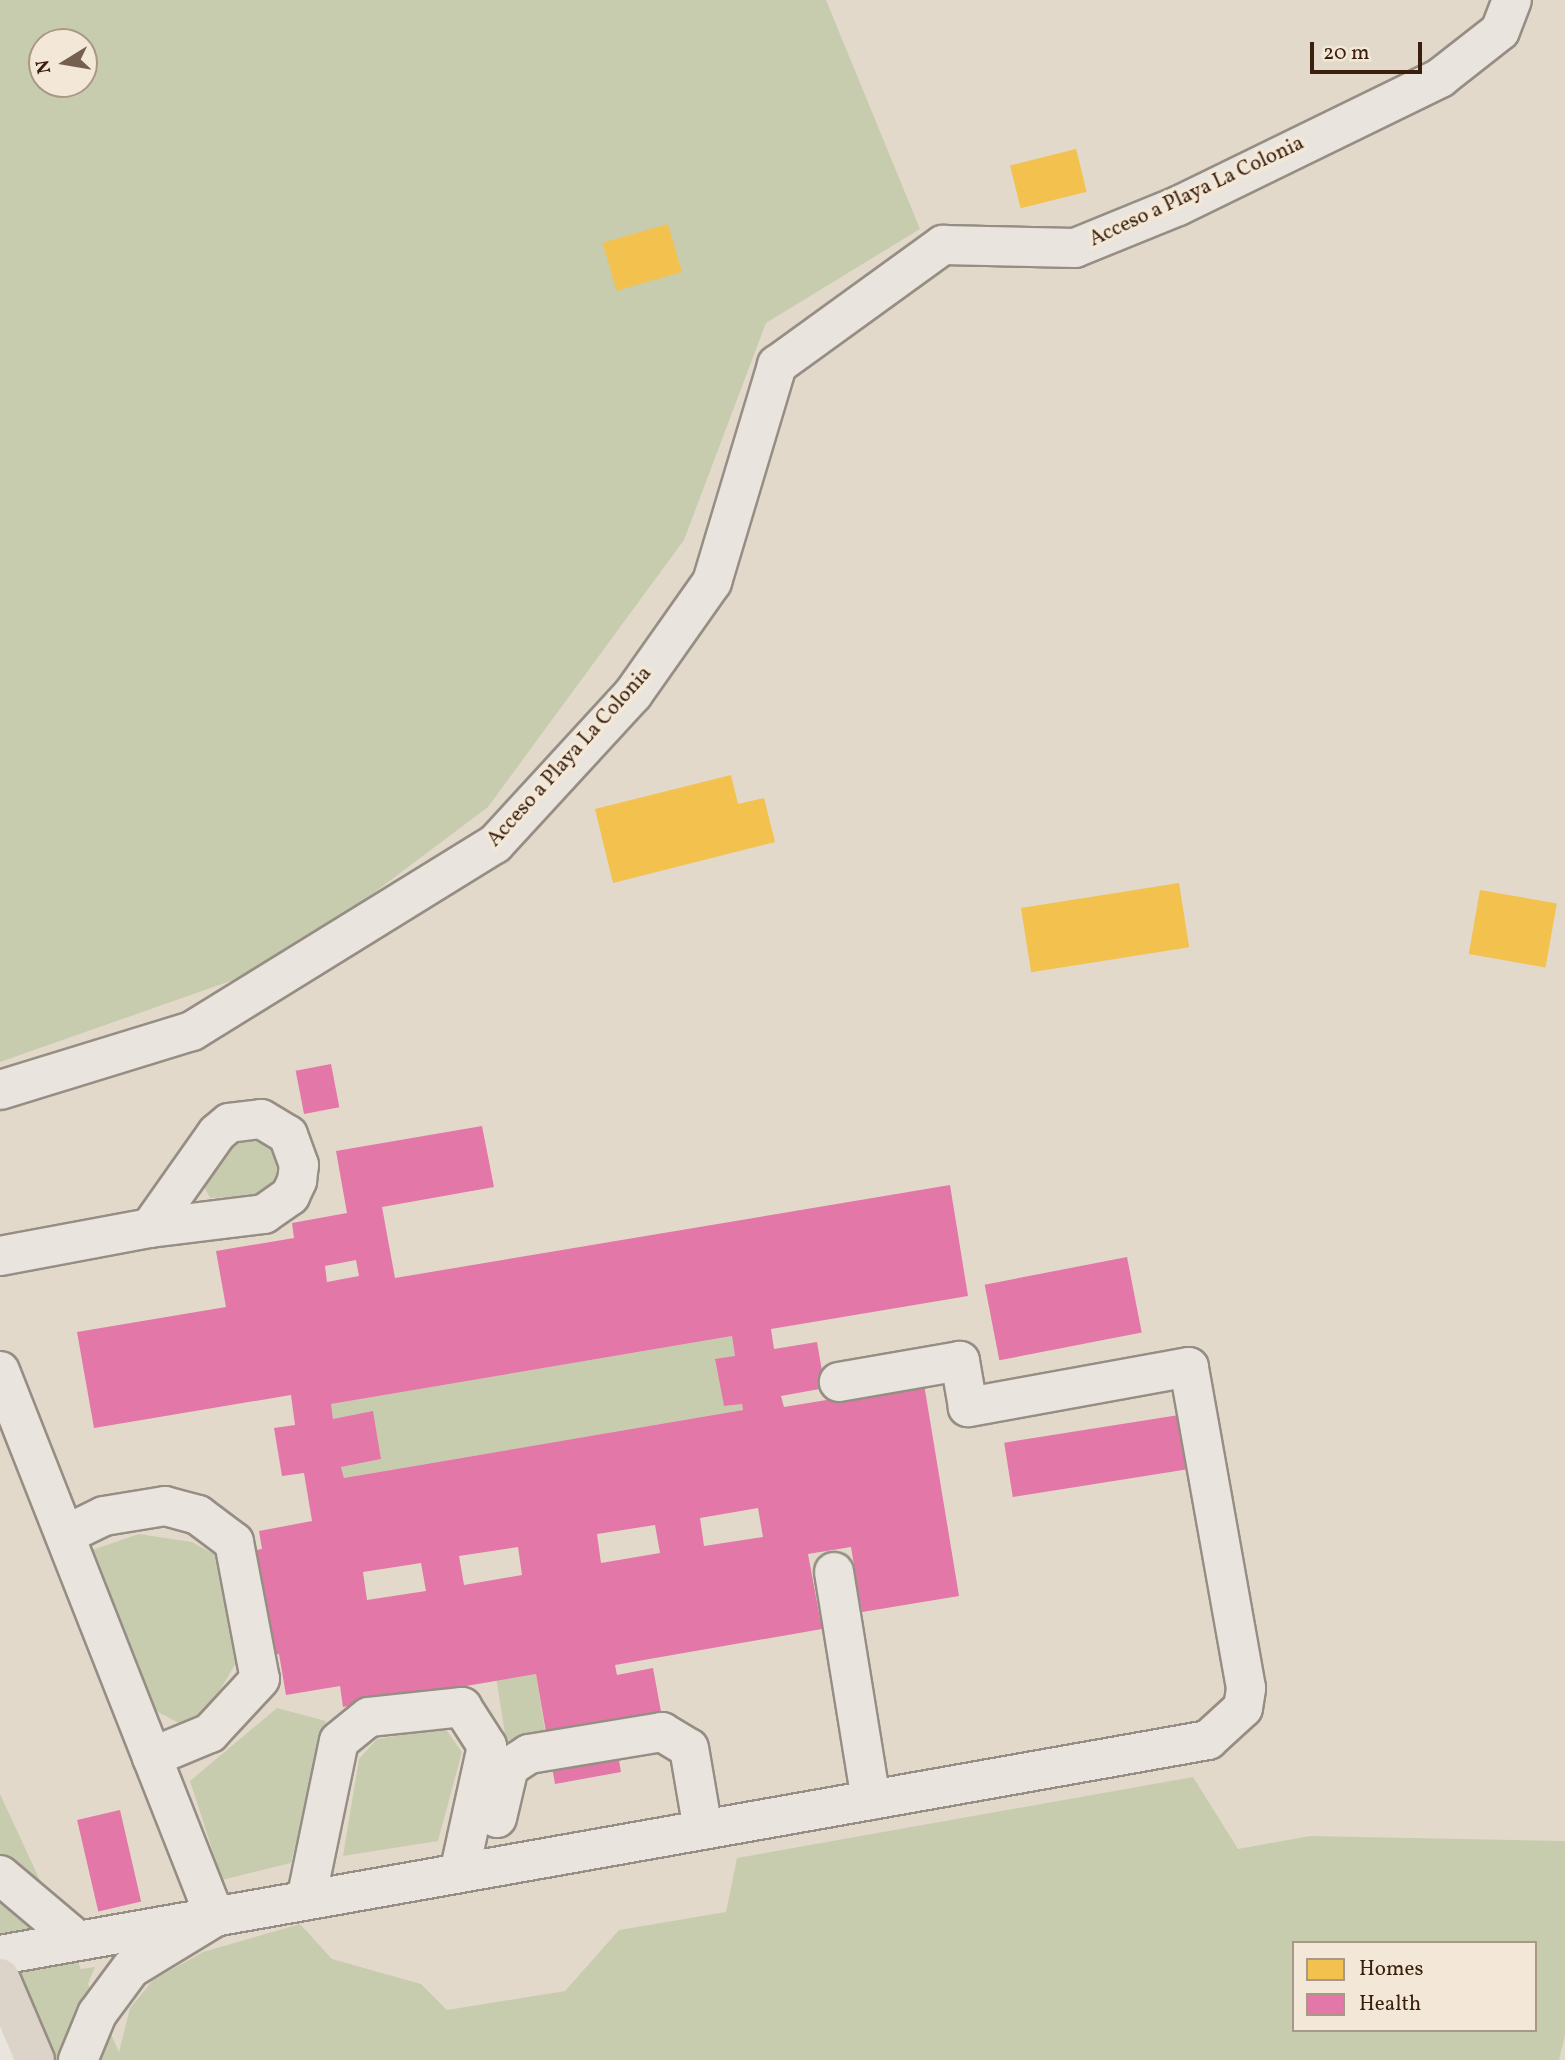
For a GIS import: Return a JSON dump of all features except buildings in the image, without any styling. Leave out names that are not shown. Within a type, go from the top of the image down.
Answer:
[{"type":"highway","points":[[0,1978],[35,2060]]},
{"type":"street","name":"Acceso a Playa La Colonia","points":[[0,1090],[192,1031],[495,844],[633,694],[712,582],[777,365],[887,285],[943,245],[1075,248],[1178,206],[1440,78],[1500,31],[1512,0]]},
{"type":"street","points":[[0,1255],[150,1228]]},
{"type":"street","points":[[0,1955],[1208,1740],[1243,1708],[1246,1688],[1189,1367],[968,1407],[960,1361],[839,1382]]},
{"type":"street","points":[[0,1371],[215,1917]]},
{"type":"street","points":[[65,1535],[104,1516],[165,1506],[198,1514],[234,1542],[260,1679],[210,1733],[152,1757]]},
{"type":"street","points":[[834,1572],[871,1800]]},
{"type":"street","points":[[306,1900],[339,1741],[369,1717],[462,1707],[487,1746],[473,1871]]},
{"type":"street","points":[[473,1871],[509,1767],[529,1754],[662,1732],[689,1748],[703,1830]]},
{"type":"street","points":[[0,1875],[78,1941]]},
{"type":"street","points":[[78,2060],[97,2014],[131,1968],[215,1917]]},
{"type":"street","points":[[0,2042],[8,2060]]},
{"type":"green space","points":[[0,0],[826,0],[920,229],[766,323],[684,540],[488,807],[279,964],[0,1062]]},
{"type":"green space","points":[[258,1136],[275,1148],[281,1168],[274,1186],[257,1196],[210,1198],[201,1181],[229,1143]]},
{"type":"green space","points":[[732,1336],[735,1356],[715,1360],[724,1406],[742,1404],[743,1410],[344,1478],[341,1467],[381,1459],[373,1412],[333,1419],[331,1404]]},
{"type":"green space","points":[[139,1534],[192,1542],[219,1557],[237,1661],[208,1711],[179,1723],[156,1711],[92,1550]]},
{"type":"green space","points":[[536,1674],[546,1734],[506,1741],[496,1680]]},
{"type":"green space","points":[[277,1708],[326,1721],[291,1863],[222,1880],[190,1781]]},
{"type":"green space","points":[[445,1728],[462,1752],[438,1841],[343,1856],[359,1759],[377,1739]]},
{"type":"green space","points":[[1193,1777],[1238,1849],[1310,1836],[1565,1841],[1565,2035],[1559,2060],[0,2060],[0,1794],[81,1969],[95,1967],[88,1984],[119,2052],[130,2008],[153,1980],[203,1952],[300,1924],[332,1959],[421,1984],[447,2010],[565,1991],[619,1930],[726,1912],[737,1858]]}]
